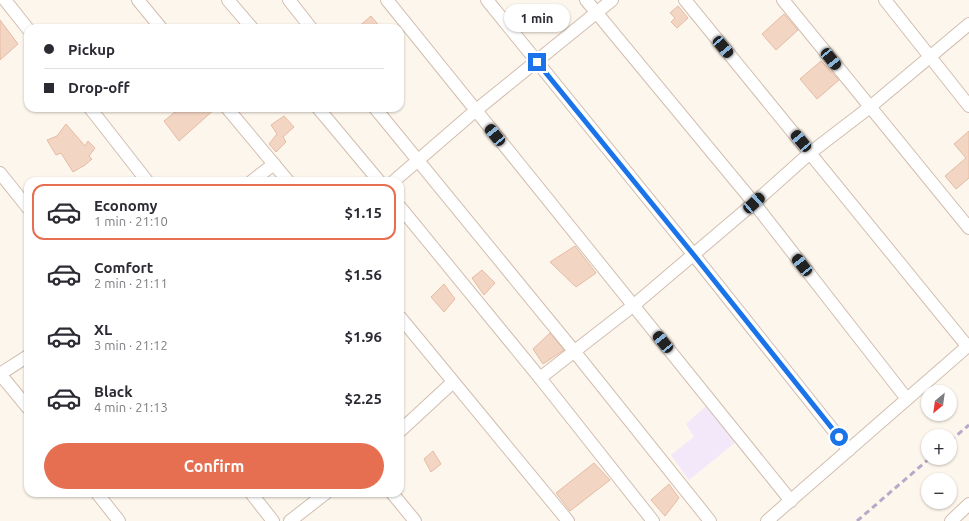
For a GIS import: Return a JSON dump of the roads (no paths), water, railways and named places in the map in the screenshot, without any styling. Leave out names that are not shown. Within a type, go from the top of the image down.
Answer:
[{"type":"street","points":[[5,0],[24,24]]},
{"type":"street","points":[[138,0],[158,24]]},
{"type":"street","points":[[228,0],[249,24]]},
{"type":"street","points":[[289,0],[308,24]]},
{"type":"street","points":[[387,0],[475,111],[634,305],[790,501]]},
{"type":"street","points":[[487,0],[693,254],[849,450]]},
{"type":"street","points":[[586,0],[754,203],[907,400]]},
{"type":"street","points":[[398,177],[475,111],[612,0]]},
{"type":"street","points":[[685,0],[968,346],[767,521]]},
{"type":"street","points":[[783,0],[969,228]]},
{"type":"street","points":[[885,0],[969,106]]},
{"type":"street","points":[[540,378],[634,305],[754,203],[810,153],[870,107],[969,24]]},
{"type":"street","points":[[93,112],[144,177]]},
{"type":"street","points":[[230,112],[285,177]]},
{"type":"street","points":[[321,112],[376,177]]},
{"type":"street","points":[[378,112],[574,351],[710,521]]},
{"type":"street","points":[[257,177],[274,164]]},
{"type":"street","points":[[0,173],[24,203]]},
{"type":"street","points":[[404,212],[540,378],[653,521]]},
{"type":"street","points":[[404,322],[568,521]]},
{"type":"street","points":[[24,359],[0,374],[24,403]]},
{"type":"street","points":[[404,427],[454,382]]},
{"type":"street","points":[[100,497],[119,521]]},
{"type":"street","points":[[254,497],[273,521]]},
{"type":"street","points":[[290,521],[321,497]]},
{"type":"street","points":[[395,497],[415,521]]},
{"type":"street","points":[[958,519],[969,504]]},
{"type":"railway","points":[[957,435],[969,425]]},
{"type":"railway","points":[[857,521],[922,465]]}]
